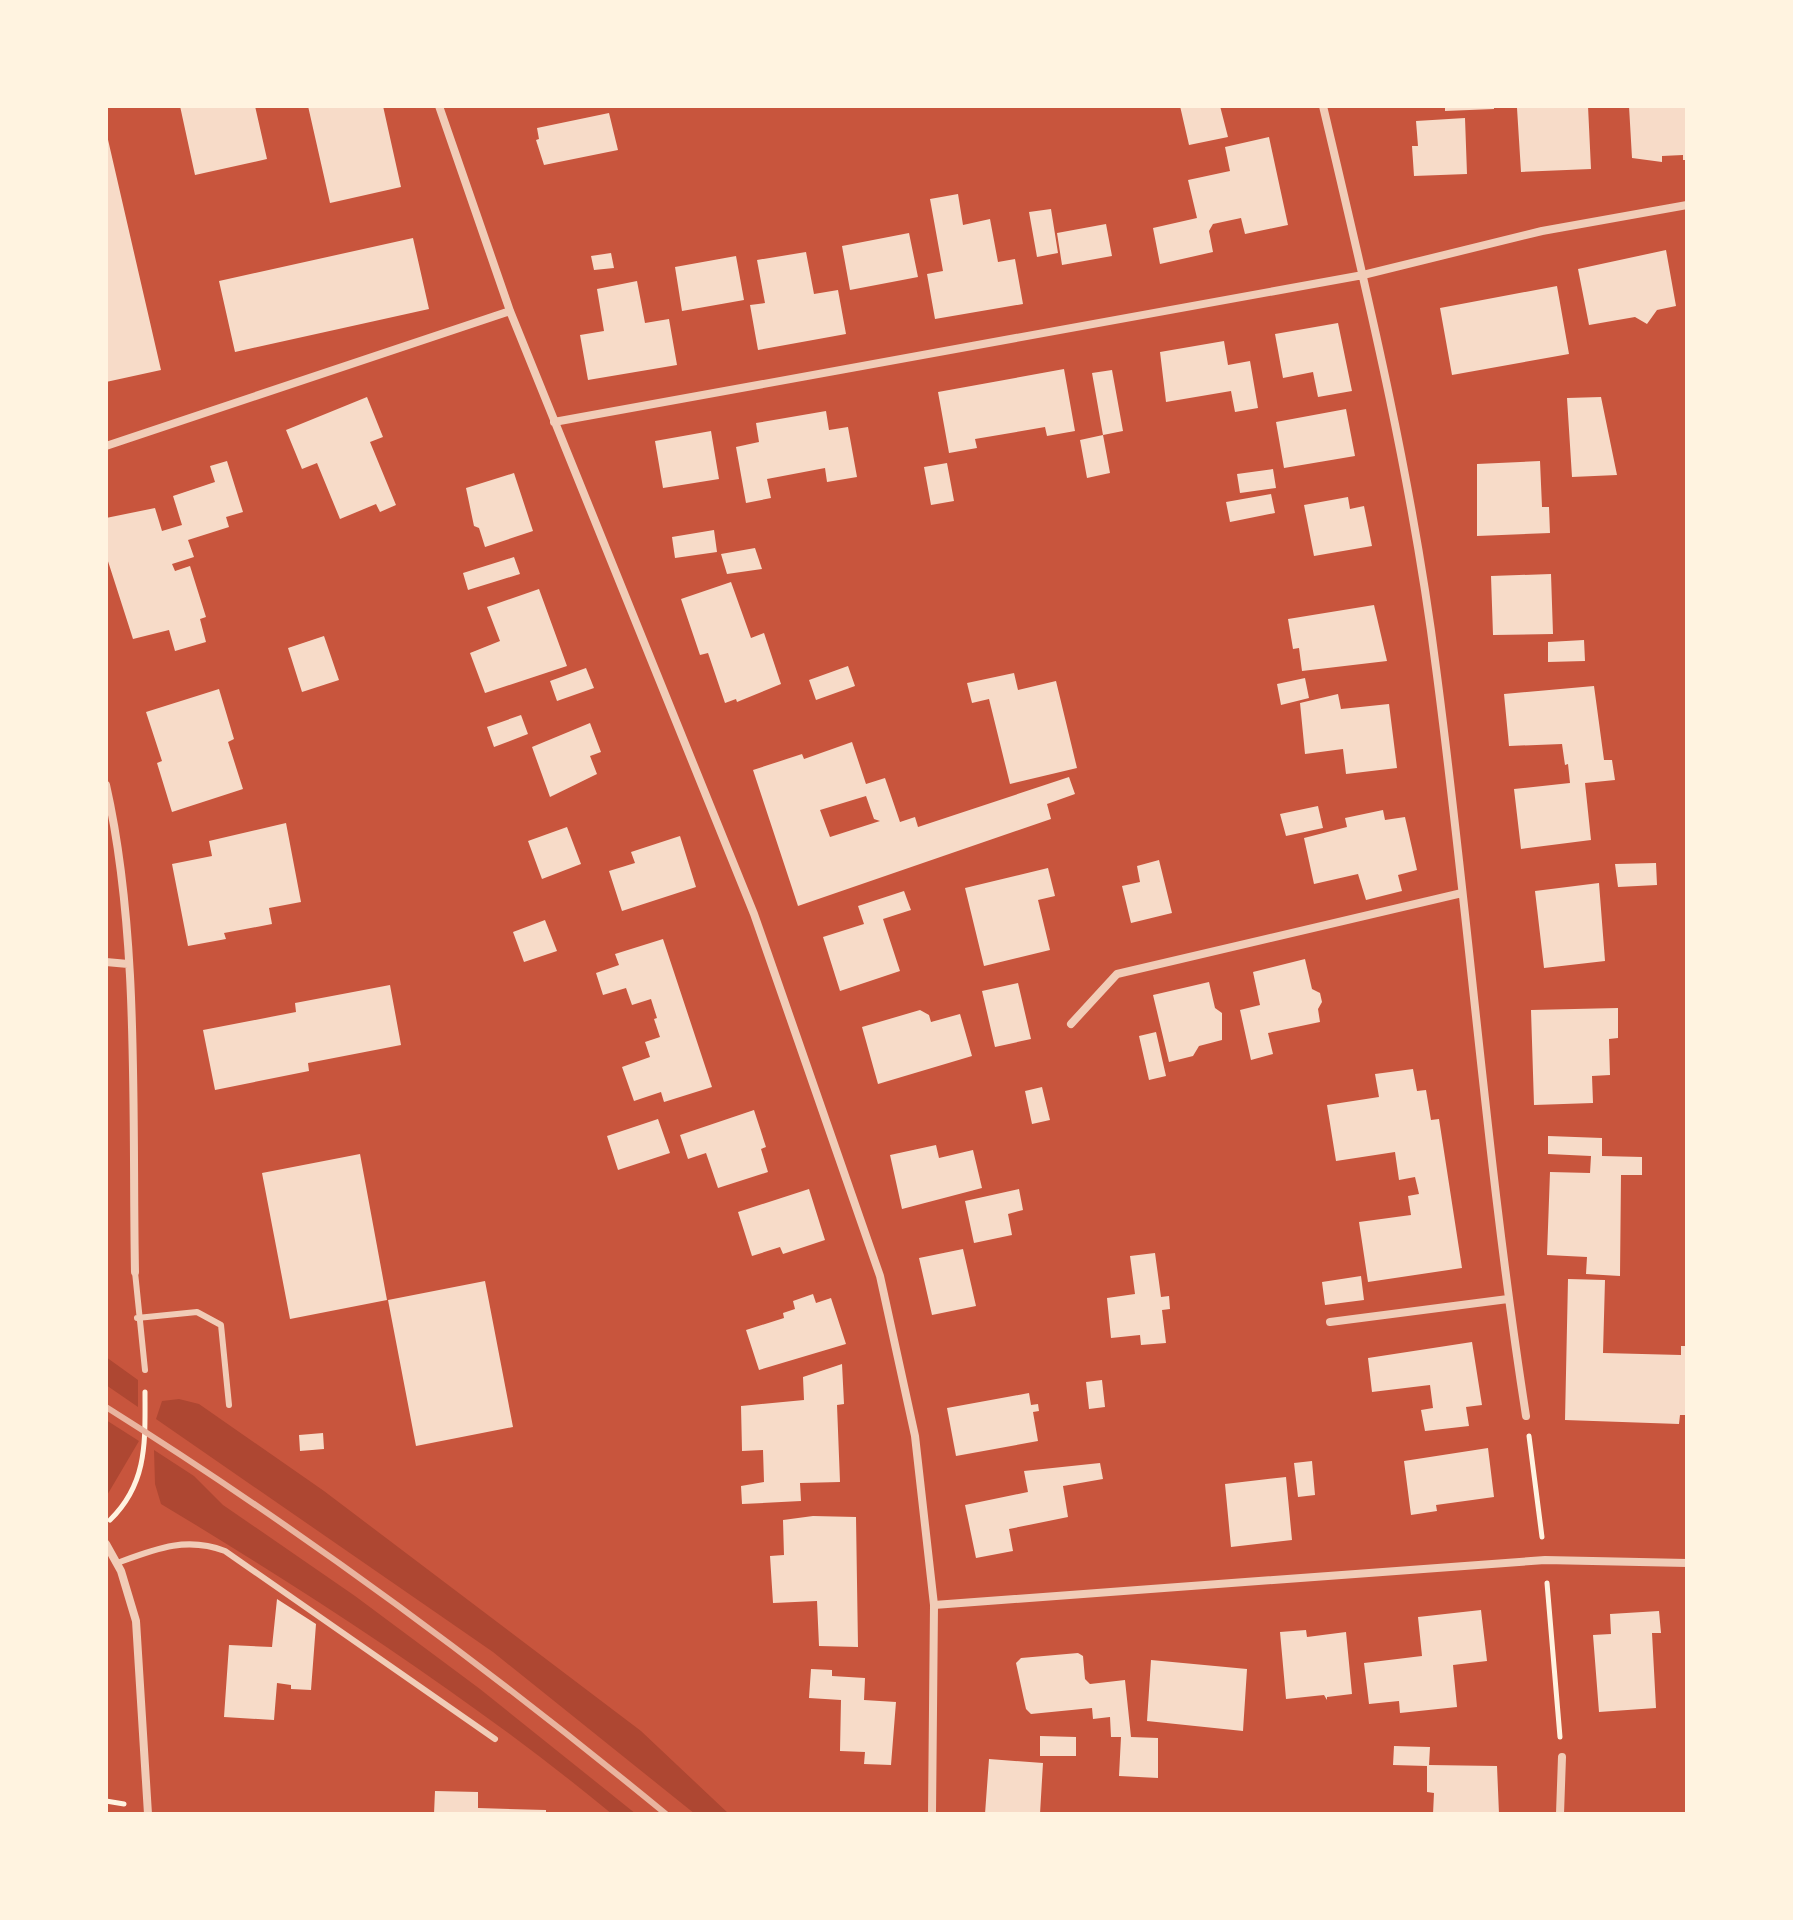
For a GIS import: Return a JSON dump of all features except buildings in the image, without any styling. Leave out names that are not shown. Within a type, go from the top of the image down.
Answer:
[{"type":"street","points":[[439,106],[510,311],[754,914],[880,1276],[915,1436],[934,1605],[932,1814]]},
{"type":"street","points":[[1323,106],[1363,275],[1409,495],[1436,666],[1508,1299],[1526,1416]]},
{"type":"street","points":[[554,422],[1363,275],[1542,231],[1687,205]]},
{"type":"street","points":[[106,446],[510,311]]},
{"type":"street","points":[[106,785],[113,816],[128,964],[135,1272]]},
{"type":"street","points":[[1071,1024],[1117,974],[1462,893]]},
{"type":"street","points":[[106,962],[128,964]]},
{"type":"street","points":[[1330,1322],[1508,1299]]},
{"type":"street","points":[[106,1544],[117,1563],[136,1621],[148,1814]]},
{"type":"street","points":[[934,1605],[1545,1560],[1687,1563]]},
{"type":"street","points":[[1560,1814],[1562,1757]]},
{"type":"lane","points":[[135,1272],[137,1318],[145,1370]]},
{"type":"lane","points":[[137,1318],[197,1312],[221,1325],[229,1405]]},
{"type":"lane","points":[[117,1563],[185,1542],[206,1543],[225,1551],[495,1739]]},
{"type":"path","points":[[106,1523],[137,1484],[145,1457],[145,1370]]},
{"type":"path","points":[[1526,1416],[1545,1560],[1562,1757]]},
{"type":"shaded area","points":[[106,1357],[138,1380],[138,1407],[106,1385]]},
{"type":"shaded area","points":[[179,1399],[199,1404],[324,1491],[641,1731],[729,1814],[695,1814],[493,1652],[156,1419],[162,1401]]},
{"type":"shaded area","points":[[106,1420],[139,1441],[106,1497]]},
{"type":"shaded area","points":[[154,1450],[194,1476],[223,1505],[355,1596],[480,1689],[636,1814],[612,1814],[449,1690],[276,1575],[161,1504],[155,1484]]},
{"type":"railway","points":[[106,1407],[322,1551],[462,1653],[666,1814]]}]
